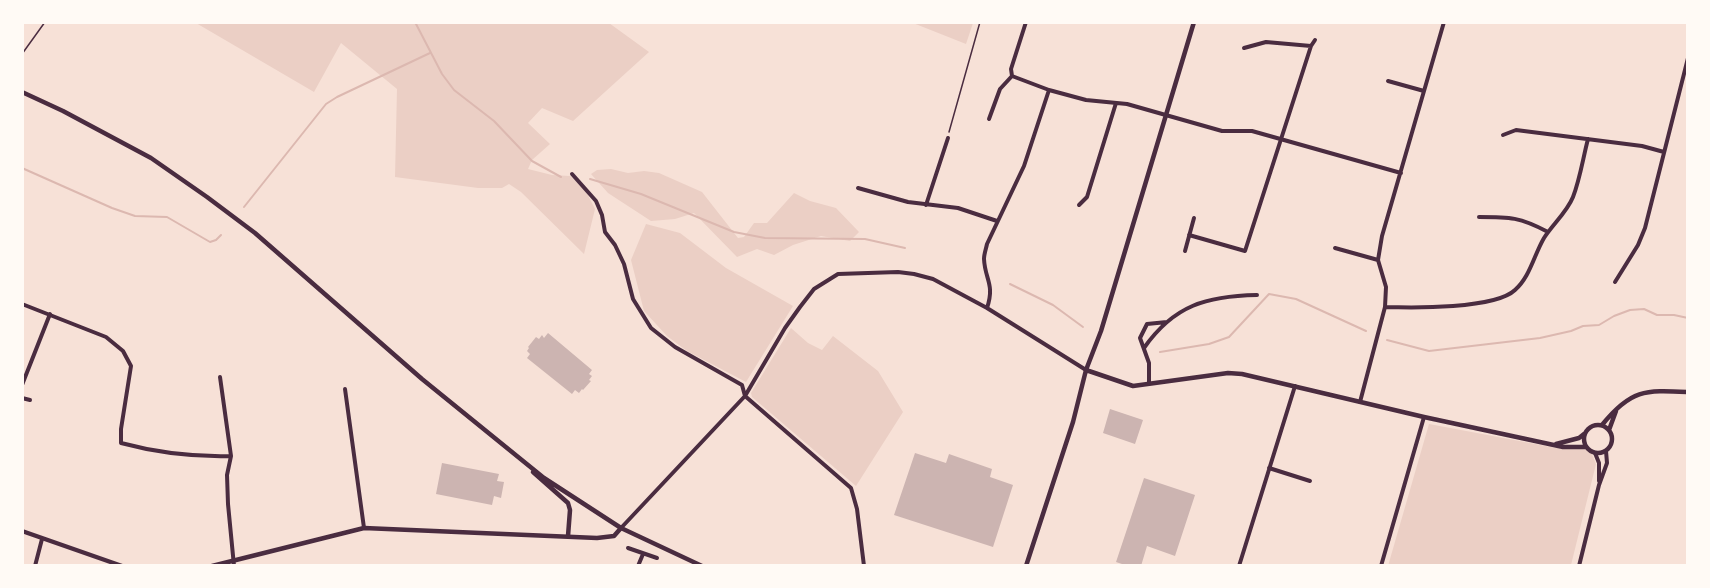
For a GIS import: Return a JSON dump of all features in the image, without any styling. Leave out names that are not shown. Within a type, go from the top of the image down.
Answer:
[{"type":"street","points":[[1012,75],[1011,69],[1026,22]]},
{"type":"street","points":[[1026,566],[1073,422],[1086,370],[1101,331],[1194,22]]},
{"type":"street","points":[[1360,402],[1385,307],[1386,287],[1378,260],[1382,236],[1444,22]]},
{"type":"street","points":[[1189,236],[1245,251],[1311,46],[1315,40]]},
{"type":"street","points":[[1244,48],[1266,42],[1311,46]]},
{"type":"street","points":[[1615,282],[1638,245],[1645,228],[1688,58]]},
{"type":"street","points":[[1012,75],[1049,90],[1086,100],[1116,103],[1214,129],[1252,131],[1401,173]]},
{"type":"street","points":[[989,119],[1000,89],[1012,75]]},
{"type":"street","points":[[1388,81],[1424,91]]},
{"type":"street","points":[[987,308],[991,297],[991,283],[984,258],[987,244],[1024,166],[1049,90]]},
{"type":"street","points":[[22,92],[151,158],[207,197],[255,233],[422,379],[526,464],[621,528],[702,566]]},
{"type":"street","points":[[1079,205],[1087,197],[1116,103]]},
{"type":"street","points":[[1503,135],[1516,130],[1642,146],[1664,152]]},
{"type":"street","points":[[926,205],[948,138]]},
{"type":"street","points":[[1385,307],[1478,303],[1500,299],[1514,291],[1525,278],[1548,232],[1573,197],[1588,139]]},
{"type":"street","points":[[572,174],[596,201],[602,215],[605,232],[615,245],[624,264],[633,299],[651,328],[675,347],[742,385],[745,396],[852,488],[858,509],[864,566]]},
{"type":"street","points":[[858,188],[908,202],[958,208],[997,221]]},
{"type":"street","points":[[1479,217],[1510,217],[1526,220],[1548,232]]},
{"type":"street","points":[[1185,251],[1194,218]]},
{"type":"street","points":[[1335,248],[1378,260]]},
{"type":"street","points":[[212,566],[234,563],[364,528],[614,536],[745,396],[800,307],[814,289],[838,274],[888,272],[914,274],[933,279],[987,308],[1086,370],[1133,386],[1227,373],[1242,374],[1424,417],[1553,444],[1586,447],[1595,453],[1599,463],[1599,485]]},
{"type":"street","points":[[1144,348],[1155,332],[1185,308],[1212,299],[1257,295]]},
{"type":"street","points":[[22,304],[106,337],[123,351],[131,366],[121,443],[195,457],[231,456]]},
{"type":"street","points":[[22,385],[50,314]]},
{"type":"street","points":[[1149,383],[1149,363],[1140,338],[1147,324],[1167,322]]},
{"type":"street","points":[[220,377],[231,456],[228,475],[228,504],[234,563]]},
{"type":"street","points":[[1241,565],[1295,385]]},
{"type":"street","points":[[345,389],[364,528]]},
{"type":"street","points":[[1553,444],[1579,438],[1591,426],[1602,425],[1617,408],[1630,398],[1649,391],[1688,392]]},
{"type":"street","points":[[22,398],[30,400]]},
{"type":"street","points":[[1608,430],[1617,408]]},
{"type":"street","points":[[1381,566],[1424,417]]},
{"type":"street","points":[[1579,566],[1599,485],[1607,463],[1606,452],[1612,443],[1608,430],[1602,425]]},
{"type":"street","points":[[1584,434],[1586,447]]},
{"type":"street","points":[[1595,453],[1606,452]]},
{"type":"street","points":[[526,464],[542,481],[566,500],[570,510],[568,536]]},
{"type":"street","points":[[1269,468],[1310,481]]},
{"type":"street","points":[[22,531],[122,566]]},
{"type":"street","points":[[35,566],[42,539]]},
{"type":"street","points":[[628,548],[657,558]]},
{"type":"street","points":[[638,566],[643,554]]},
{"type":"lane","points":[[22,54],[45,22]]},
{"type":"path","points":[[948,138],[980,22]]},
{"type":"shaded area","points":[[196,23],[609,23],[649,52],[573,121],[542,108],[528,123],[550,144],[532,160],[528,169],[552,175],[570,176],[585,189],[595,209],[584,254],[521,192],[509,184],[502,188],[478,188],[395,177],[397,89],[341,43],[314,92]]},
{"type":"shaded area","points":[[913,23],[973,23],[966,44]]},
{"type":"shaded area","points":[[611,169],[628,173],[644,171],[659,173],[702,192],[738,238],[744,237],[754,223],[767,223],[794,193],[810,201],[836,208],[859,232],[850,241],[821,236],[793,245],[774,255],[757,249],[737,257],[694,213],[675,219],[651,221],[608,193],[591,174],[597,170]]},
{"type":"shaded area","points":[[646,224],[680,233],[726,268],[793,306],[746,382],[687,351],[667,336],[644,311],[631,260]]},
{"type":"shaded area","points":[[791,328],[808,343],[822,350],[833,336],[878,371],[903,412],[856,486],[752,397],[751,393]]},
{"type":"shaded area","points":[[1429,424],[1562,449],[1585,448],[1591,452],[1596,464],[1571,565],[1388,566]]},
{"type":"building","points":[[548,333],[592,370],[589,374],[592,376],[589,380],[591,381],[579,393],[575,390],[572,394],[527,358],[530,354],[527,351],[528,347],[536,337],[539,339],[542,335],[544,338]]},
{"type":"building","points":[[1110,409],[1143,420],[1135,444],[1103,433]]},
{"type":"building","points":[[915,453],[946,463],[949,454],[992,469],[990,477],[1013,485],[993,547],[894,515]]},
{"type":"building","points":[[442,463],[499,474],[497,481],[504,482],[501,498],[494,496],[492,505],[436,494]]},
{"type":"building","points":[[1144,478],[1195,495],[1175,556],[1147,546],[1141,566],[1128,566],[1116,562]]},
{"type":"waterway","points":[[415,22],[442,74],[454,90],[494,121],[532,161],[561,177]]},
{"type":"waterway","points":[[244,207],[326,104],[430,53]]},
{"type":"waterway","points":[[22,168],[135,216],[167,217],[210,242],[221,235]]},
{"type":"waterway","points":[[590,179],[641,194],[734,232],[765,238],[865,239],[905,248]]},
{"type":"waterway","points":[[1010,284],[1053,305],[1083,327]]},
{"type":"waterway","points":[[1160,352],[1209,344],[1229,337],[1269,294],[1296,299],[1366,331]]},
{"type":"waterway","points":[[1387,340],[1429,351],[1540,338],[1583,326],[1599,325],[1630,310],[1644,309],[1657,315],[1688,318]]}]
